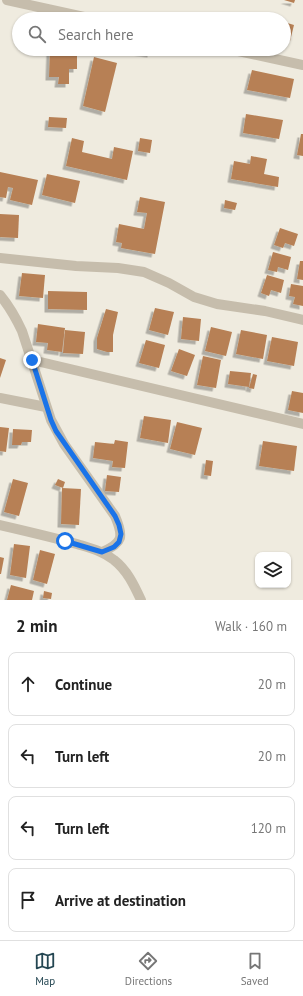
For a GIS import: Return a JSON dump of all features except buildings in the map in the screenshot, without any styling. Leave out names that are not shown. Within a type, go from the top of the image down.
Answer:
[{"type":"street","points":[[7,0],[61,12]]},
{"type":"street","points":[[261,56],[303,65]]},
{"type":"street","points":[[0,258],[76,266],[118,268],[144,272],[169,283],[194,297],[217,304],[265,311],[303,320]]},
{"type":"street","points":[[0,295],[16,318],[32,360],[51,420],[64,444],[115,516],[119,525],[121,534],[119,542],[114,547],[102,552]]},
{"type":"street","points":[[32,360],[303,424]]},
{"type":"street","points":[[0,398],[46,407]]},
{"type":"street","points":[[0,525],[102,552],[115,560],[125,571],[134,584],[141,600]]},
{"type":"route","points":[[32,360],[46,407],[56,431],[115,516],[121,534],[119,542],[114,547],[102,552],[65,541]]}]
